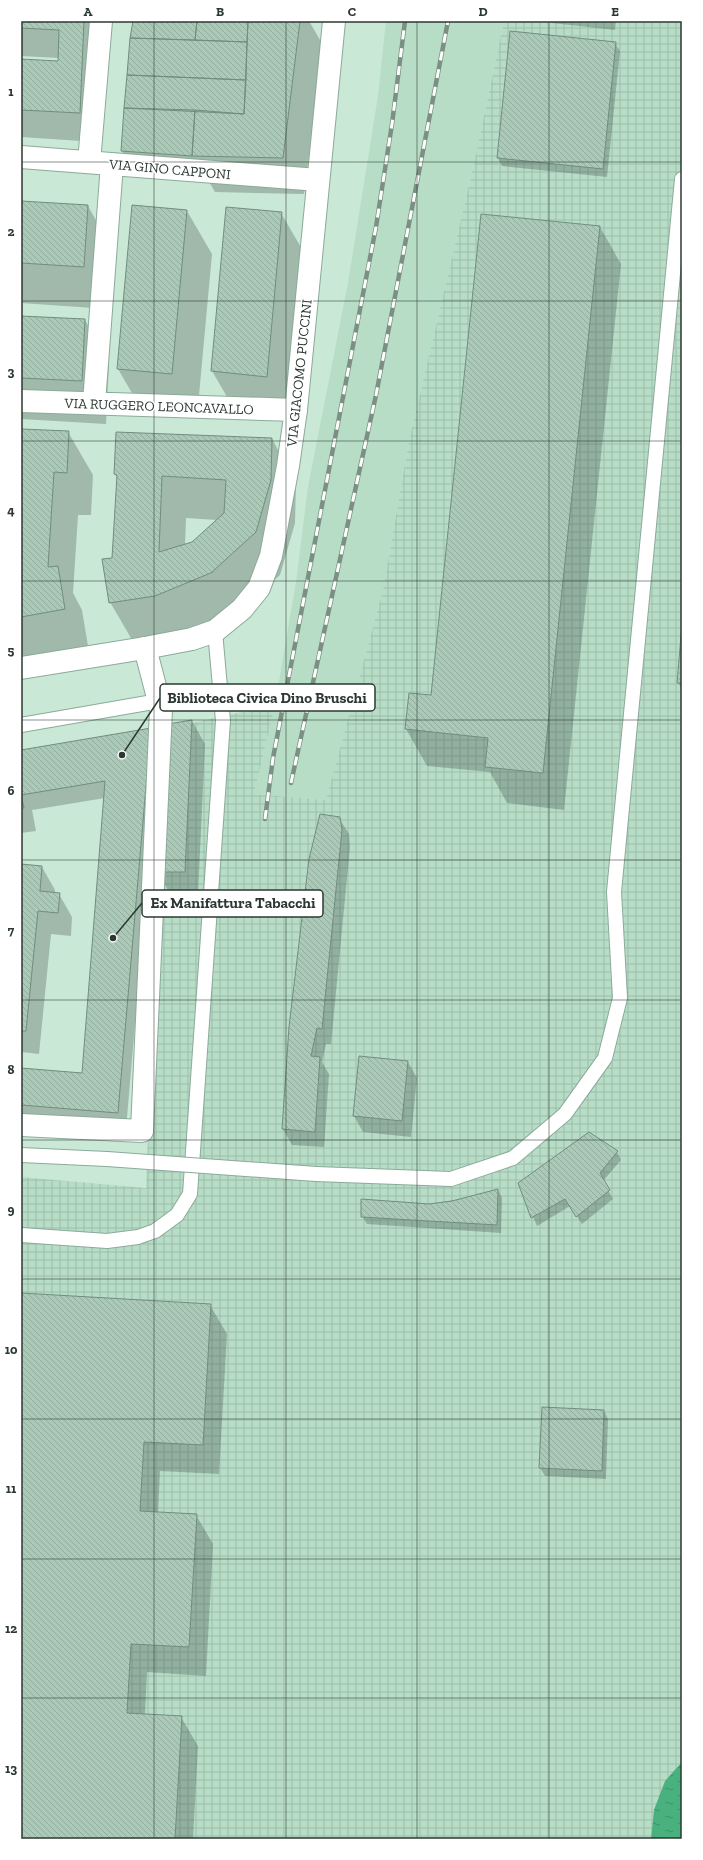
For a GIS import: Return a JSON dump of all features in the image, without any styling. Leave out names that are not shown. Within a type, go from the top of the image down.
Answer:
[{"type":"street","points":[[89,162],[101,21]]},
{"type":"street","name":"VIA GIACOMO PUCCINI","points":[[21,668],[192,639],[215,630],[242,609],[259,588],[271,556],[288,466],[296,410],[334,21]]},
{"type":"street","name":"VIA GINO CAPPONI","points":[[21,157],[318,180]]},
{"type":"street","points":[[94,403],[112,164]]},
{"type":"street","name":"VIA RUGGERO LEONCAVALLO","points":[[21,401],[296,410]]},
{"type":"street","points":[[21,1125],[142,1131],[161,709],[145,648]]},
{"type":"lane","points":[[21,1155],[107,1159],[316,1174],[451,1179],[513,1158],[565,1114],[606,1058],[620,998],[614,892],[682,179]]},
{"type":"lane","points":[[21,1235],[107,1241],[138,1237],[155,1231],[177,1215],[190,1194],[223,721],[215,630]]},
{"type":"lane","points":[[21,725],[159,701]]},
{"type":"shaded area","points":[[386,21],[504,21],[473,168],[409,441],[383,590],[326,800],[254,794],[275,705],[296,582],[308,487],[348,283],[378,96]]},
{"type":"shaded area","points":[[504,21],[682,21],[682,1839],[21,1839],[21,1177],[146,1188],[164,729],[275,705],[254,794],[326,800],[383,590],[409,441],[473,168]]},
{"type":"water","points":[[682,1762],[682,1839],[651,1839],[654,1810],[665,1781]]},
{"type":"building","points":[[21,21],[84,21],[80,113],[21,110],[21,59],[58,61],[59,30],[21,28]]},
{"type":"building","points":[[133,21],[197,21],[195,40],[130,38]]},
{"type":"building","points":[[197,21],[248,21],[247,42],[195,40]]},
{"type":"building","points":[[248,21],[300,21],[283,158],[192,156],[195,110],[244,114]]},
{"type":"building","points":[[510,31],[616,42],[603,169],[497,158]]},
{"type":"building","points":[[130,38],[247,42],[246,80],[127,75]]},
{"type":"building","points":[[127,75],[246,80],[244,114],[124,108]]},
{"type":"building","points":[[124,108],[195,110],[192,156],[121,151]]},
{"type":"building","points":[[21,201],[88,205],[84,267],[21,263]]},
{"type":"building","points":[[132,205],[187,210],[172,374],[117,369]]},
{"type":"building","points":[[226,207],[282,212],[267,377],[211,371]]},
{"type":"building","points":[[481,214],[600,226],[543,773],[485,767],[488,738],[405,729],[409,693],[431,695]]},
{"type":"building","points":[[21,316],[85,319],[82,381],[21,378]]},
{"type":"building","points":[[21,429],[69,431],[67,473],[54,472],[48,567],[58,566],[65,609],[21,617]]},
{"type":"building","points":[[116,432],[272,438],[271,480],[256,532],[213,572],[155,596],[109,603],[102,559],[112,558],[117,475],[114,474]],"holes":[[[162,476],[226,480],[224,513],[192,542],[159,552]]]},
{"type":"building","points":[[682,624],[682,683],[677,683]]},
{"type":"building","points":[[192,720],[185,872],[156,872],[162,725]]},
{"type":"building","points":[[151,728],[118,1113],[21,1105],[21,1068],[82,1073],[105,781],[21,795],[21,750]]},
{"type":"building","points":[[21,795],[24,808],[21,808]]},
{"type":"building","points":[[320,814],[340,817],[342,830],[322,1029],[317,1028],[311,1056],[320,1057],[315,1132],[282,1129],[289,1027],[309,859]]},
{"type":"building","points":[[21,864],[42,866],[40,891],[60,893],[58,913],[38,911],[26,1031],[21,1031]]},
{"type":"building","points":[[359,1056],[408,1061],[402,1121],[353,1116]]},
{"type":"building","points":[[589,1132],[618,1151],[600,1173],[610,1190],[576,1217],[565,1199],[531,1218],[518,1183]]},
{"type":"building","points":[[498,1189],[497,1225],[361,1217],[361,1199],[429,1204],[452,1201]]},
{"type":"building","points":[[21,1293],[211,1304],[203,1445],[144,1442],[140,1511],[197,1514],[189,1647],[131,1644],[127,1713],[182,1716],[175,1839],[21,1839]]},
{"type":"building","points":[[542,1407],[604,1410],[602,1471],[539,1468]]},
{"type":"railway","points":[[265,819],[273,758],[376,227],[392,124],[405,21]]},
{"type":"railway","points":[[291,783],[376,395],[448,21]]},
{"type":"place","name":"Biblioteca Civica Dino Bruschi","points":[[122,755]]},
{"type":"place","name":"Ex Manifattura Tabacchi","points":[[113,938]]}]
